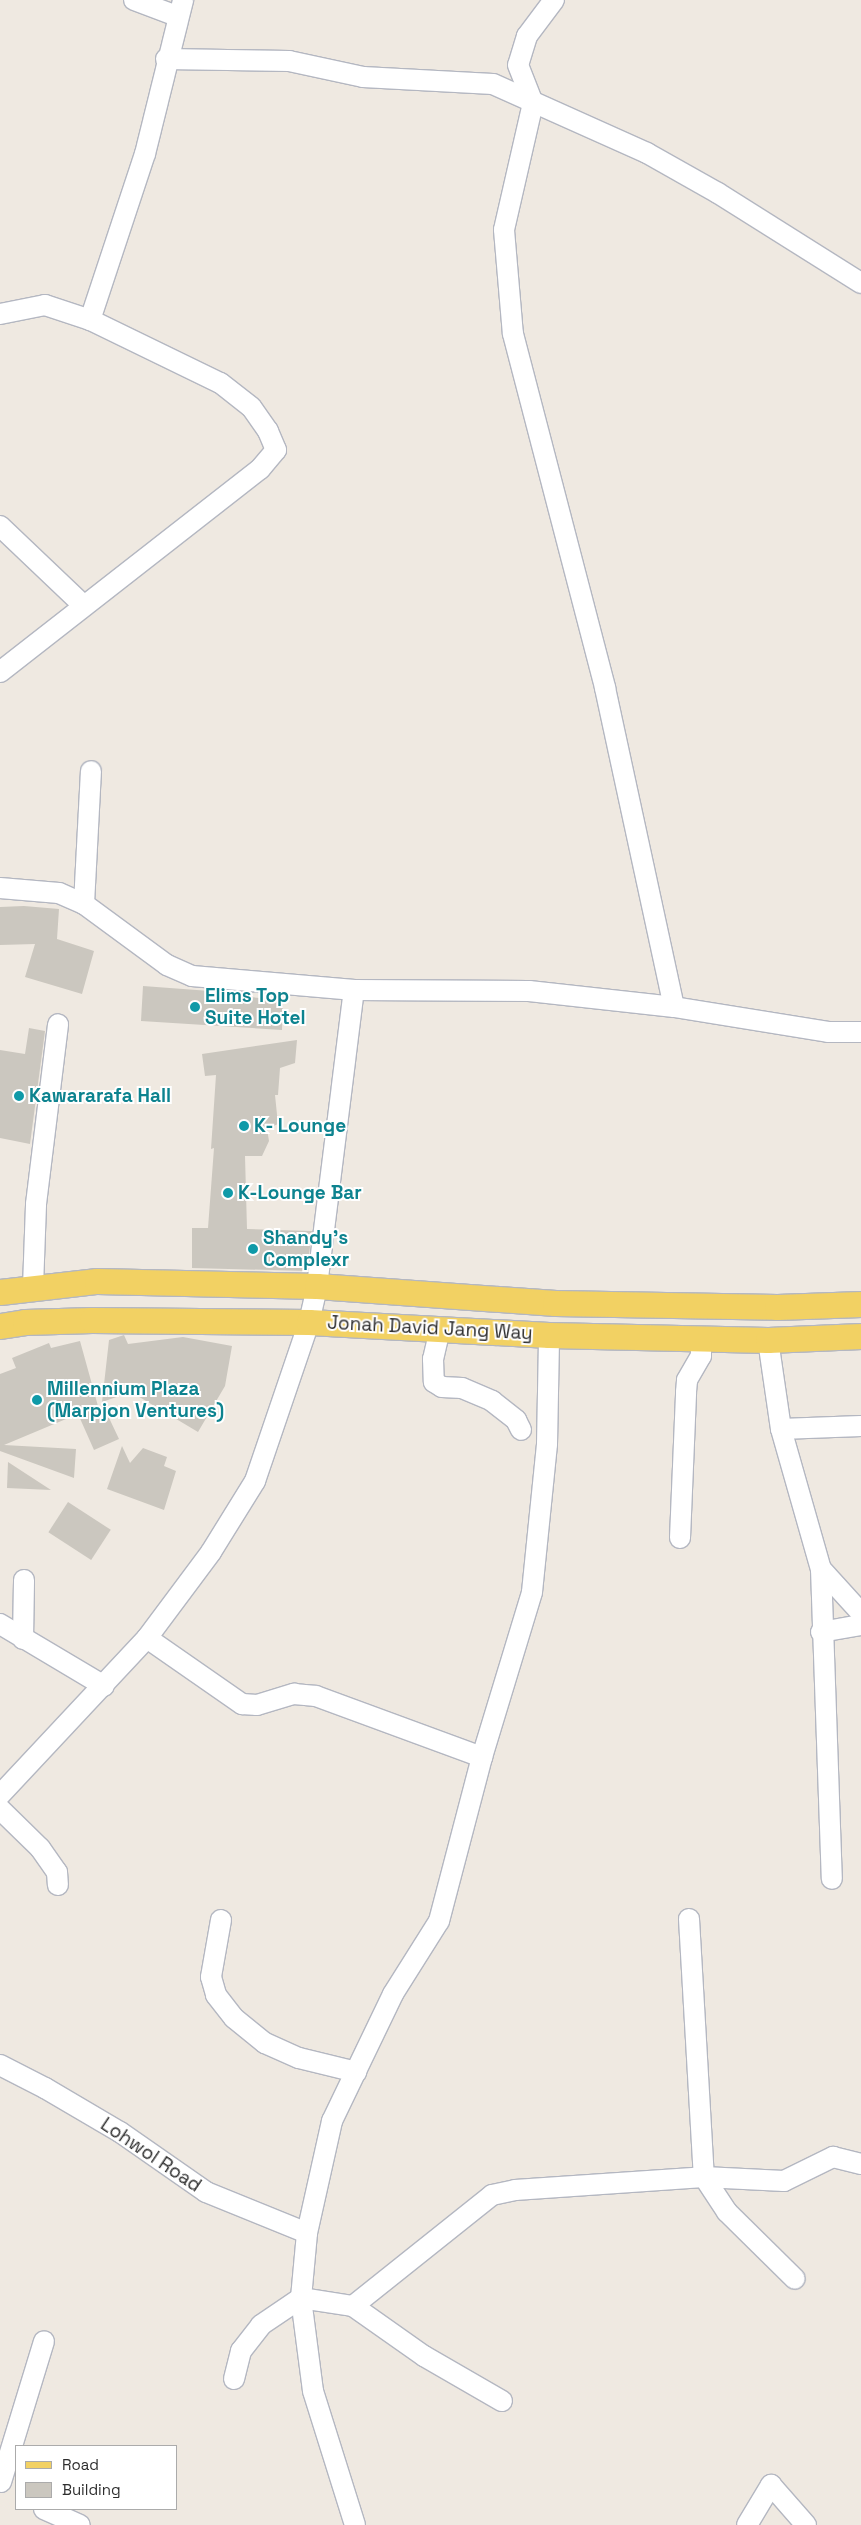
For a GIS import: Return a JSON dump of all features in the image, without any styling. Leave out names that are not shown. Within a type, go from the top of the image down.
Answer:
[{"type":"main road","points":[[0,1292],[97,1281],[317,1286],[555,1303],[777,1308],[861,1304]]},
{"type":"main road","name":"Jonah David Jang Way","points":[[0,1326],[25,1322],[92,1320],[309,1322],[549,1335],[702,1339],[768,1340],[861,1336]]},
{"type":"street","points":[[90,320],[145,154],[166,59],[180,8],[134,0]]},
{"type":"street","points":[[554,0],[527,36],[518,65],[533,102],[504,230],[513,334],[605,688],[674,1007]]},
{"type":"street","points":[[166,59],[289,61],[363,77],[493,84],[647,153],[718,193],[861,283]]},
{"type":"street","points":[[0,314],[46,305],[90,320],[220,384],[251,407],[268,431],[276,450],[260,469],[83,605],[0,672]]},
{"type":"street","points":[[0,526],[83,605]]},
{"type":"street","points":[[84,904],[90,771]]},
{"type":"street","points":[[0,888],[58,893],[84,904],[167,965],[192,976],[354,990],[529,991],[674,1007],[828,1032],[861,1032]]},
{"type":"street","points":[[0,1795],[147,1638],[206,1560],[255,1481],[309,1322],[317,1286],[354,990]]},
{"type":"street","points":[[33,1287],[36,1204],[58,1024]]},
{"type":"street","points":[[440,1329],[433,1359],[434,1382],[442,1387],[462,1388],[492,1401],[516,1420],[521,1430]]},
{"type":"street","points":[[355,2525],[313,2391],[301,2298],[307,2233],[332,2121],[394,1994],[439,1921],[482,1757],[532,1592],[546,1444],[549,1335]]},
{"type":"street","points":[[680,1538],[687,1380],[700,1356],[702,1339]]},
{"type":"street","points":[[768,1340],[781,1429],[821,1568],[821,1632],[832,1879]]},
{"type":"street","points":[[781,1429],[861,1426]]},
{"type":"street","points":[[821,1568],[861,1613]]},
{"type":"street","points":[[23,1639],[24,1580]]},
{"type":"street","points":[[0,1624],[23,1639],[69,1662],[104,1686]]},
{"type":"street","points":[[821,1632],[861,1625]]},
{"type":"street","points":[[147,1638],[242,1704],[257,1705],[294,1694],[316,1696],[482,1757]]},
{"type":"street","points":[[0,1809],[40,1848],[57,1872],[58,1885]]},
{"type":"street","points":[[689,1919],[704,2177],[727,2212],[795,2279]]},
{"type":"street","points":[[221,1920],[211,1977],[216,1995],[234,2018],[265,2043],[299,2058],[356,2072]]},
{"type":"street","name":"Lohwol Road","points":[[0,2065],[46,2088],[120,2132],[206,2192],[307,2233]]},
{"type":"street","points":[[353,2306],[492,2195],[516,2190],[704,2177],[784,2181],[833,2156],[861,2164]]},
{"type":"street","points":[[234,2379],[241,2350],[261,2325],[301,2298],[353,2306],[424,2356],[502,2401]]},
{"type":"street","points":[[17,2445],[44,2341]]},
{"type":"street","points":[[6,2485],[15,2451]]},
{"type":"street","points":[[747,2525],[771,2485],[806,2525]]},
{"type":"street","points":[[40,2525],[44,2510]]},
{"type":"street","points":[[46,2510],[80,2525]]},
{"type":"building","points":[[24,906],[59,909],[57,939],[94,951],[82,994],[25,977],[35,944],[0,945],[0,907]]},
{"type":"building","name":"Elims Top Suite Hotel","points":[[143,986],[250,994],[249,997],[283,1000],[282,1030],[141,1021]]},
{"type":"building","name":"Kawararafa Hall","points":[[29,1028],[45,1031],[30,1144],[0,1138],[0,1050],[25,1054]]},
{"type":"building","points":[[297,1040],[295,1063],[280,1068],[278,1095],[275,1095],[278,1124],[267,1129],[269,1141],[262,1156],[245,1156],[247,1229],[312,1231],[307,1271],[192,1268],[192,1228],[208,1228],[214,1148],[211,1149],[216,1075],[205,1076],[202,1054]]},
{"type":"building","points":[[124,1335],[128,1344],[183,1337],[232,1346],[225,1386],[198,1432],[131,1392],[102,1402],[109,1340]]},
{"type":"building","points":[[80,1341],[101,1417],[102,1403],[119,1439],[94,1450],[78,1414],[4,1445],[76,1449],[74,1478],[0,1451],[0,1374],[16,1368],[12,1358],[49,1343],[51,1348]]},
{"type":"building","points":[[122,1446],[130,1463],[143,1448],[167,1457],[164,1466],[176,1471],[164,1510],[107,1489]]},
{"type":"building","points":[[8,1462],[51,1490],[7,1488]]},
{"type":"building","points":[[68,1502],[111,1530],[91,1560],[48,1532]]},
{"type":"place","name":"Elims Top Suite Hotel","points":[[195,1007]]},
{"type":"place","name":"Kawararafa Hall","points":[[19,1096]]},
{"type":"place","name":"K- Lounge","points":[[244,1126]]},
{"type":"place","name":"K-Lounge Bar","points":[[228,1193]]},
{"type":"place","name":"Shandy's Complexr","points":[[253,1249]]},
{"type":"place","name":"Millennium Plaza (Marpjon Ventures)","points":[[37,1400]]}]
